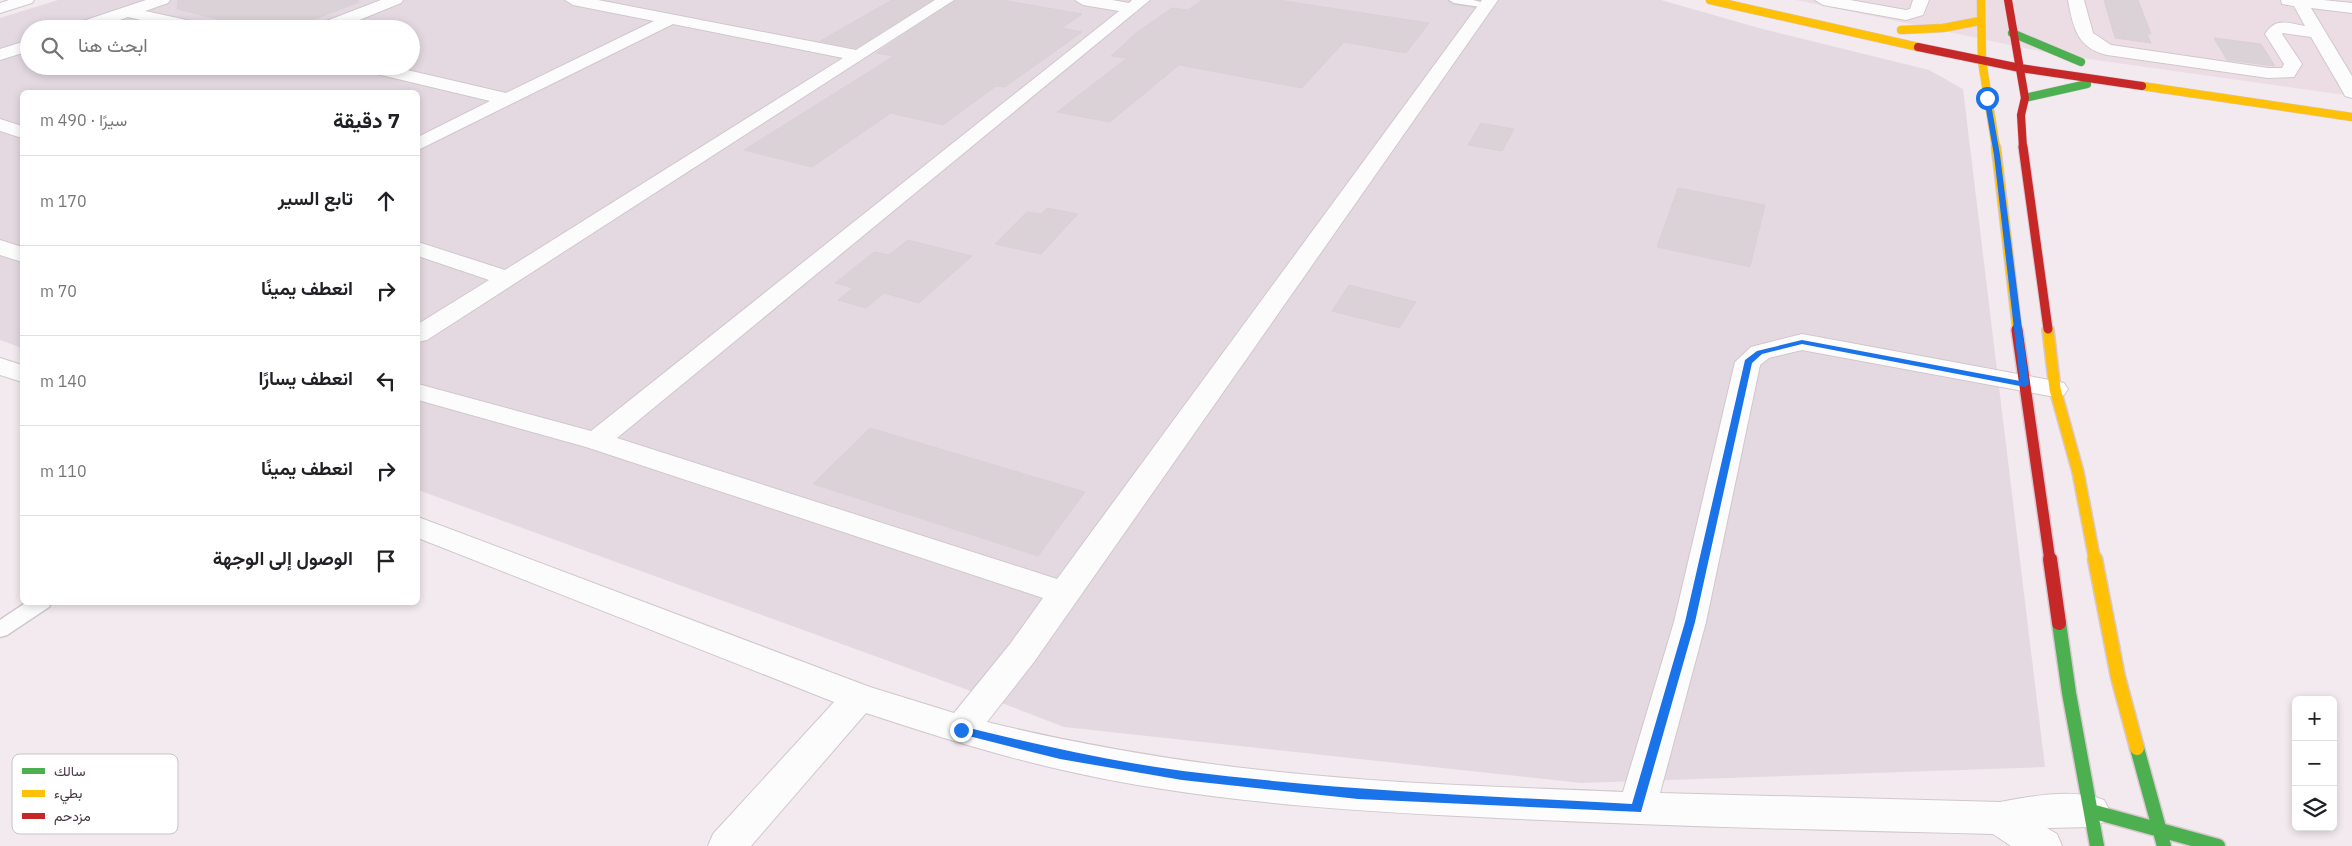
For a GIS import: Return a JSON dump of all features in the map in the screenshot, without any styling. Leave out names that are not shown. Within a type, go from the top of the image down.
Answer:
[{"type":"street","points":[[0,8],[26,0]]},
{"type":"street","points":[[104,20],[162,0]]},
{"type":"street","points":[[345,20],[395,0]]},
{"type":"street","points":[[573,0],[856,56]]},
{"type":"street","points":[[420,334],[946,0]]},
{"type":"street","points":[[1083,0],[1136,4]]},
{"type":"street","points":[[1710,0],[1857,35],[2020,68],[2352,117]]},
{"type":"street","points":[[1826,7],[1906,15],[1917,12],[1921,0]]},
{"type":"street","points":[[1981,0],[1982,60],[1997,155],[2025,384],[2069,693],[2094,829]]},
{"type":"street","points":[[2008,0],[2013,50],[2020,68],[2025,98],[2021,115],[2025,161],[2055,389],[2078,472],[2118,676],[2164,846]]},
{"type":"street","points":[[2076,0],[2084,37],[2091,43],[2107,50],[2268,73],[2288,74],[2293,64],[2273,34],[2279,27],[2319,32]]},
{"type":"street","points":[[2292,1],[2319,32],[2349,99]]},
{"type":"street","points":[[2292,1],[2352,8]]},
{"type":"street","points":[[961,730],[1022,653],[1063,593],[1488,2]]},
{"type":"street","points":[[596,441],[1136,4]]},
{"type":"street","points":[[1826,7],[1892,29],[1947,40]]},
{"type":"street","points":[[127,12],[163,20]]},
{"type":"street","points":[[420,143],[669,20]]},
{"type":"street","points":[[1892,29],[1943,28],[1980,21]]},
{"type":"street","points":[[2012,33],[2086,62],[2013,50]]},
{"type":"street","points":[[0,55],[20,48]]},
{"type":"street","points":[[404,75],[506,99]]},
{"type":"street","points":[[2025,98],[2075,86],[2110,82]]},
{"type":"street","points":[[0,125],[20,131]]},
{"type":"street","points":[[0,247],[20,254]]},
{"type":"street","points":[[2007,249],[2039,257]]},
{"type":"street","points":[[420,250],[507,278]]},
{"type":"street","points":[[1637,809],[1690,622],[1748,362],[1760,352],[1802,342],[2055,389]]},
{"type":"street","points":[[0,366],[20,373]]},
{"type":"street","points":[[420,393],[596,441],[1063,593]]},
{"type":"street","points":[[420,528],[859,697],[961,730],[1060,755],[1182,776],[1358,795],[1637,809],[2000,818],[2031,812],[2094,829],[2160,831],[2218,846]]},
{"type":"street","points":[[727,846],[859,697]]},
{"type":"street","points":[[2000,818],[2043,846]]},
{"type":"lane","points":[[1454,0],[1488,2]]},
{"type":"lane","points":[[0,630],[38,605]]},
{"type":"shaded area","points":[[58,0],[1661,0],[1759,28],[1929,70],[1963,89],[2045,767],[1581,783],[1064,727],[960,687],[420,491],[420,90],[20,90],[20,347],[0,340],[0,18]]},
{"type":"shaded area","points":[[1796,0],[2352,0],[2352,96],[2053,54]]},
{"type":"building","points":[[178,0],[358,0],[359,2],[312,20],[221,20],[177,9]]},
{"type":"building","points":[[892,0],[932,0],[856,48],[820,41]]},
{"type":"building","points":[[956,0],[1002,0],[1082,14],[1062,28],[1082,32],[1005,87],[996,86],[943,125],[891,113],[812,167],[744,150],[894,56],[876,53]]},
{"type":"building","points":[[1202,0],[1278,0],[1429,23],[1406,53],[1344,42],[1302,88],[1179,65],[1110,122],[1057,112],[1127,58],[1111,56],[1136,33],[1172,8],[1188,10]]},
{"type":"building","points":[[2104,0],[2138,0],[2151,34],[2147,34],[2151,43],[2115,38]]},
{"type":"building","points":[[2214,38],[2261,44],[2275,66],[2227,60]]},
{"type":"building","points":[[1481,123],[1514,129],[1502,151],[1468,145]]},
{"type":"building","points":[[1678,188],[1765,205],[1750,267],[1657,247]]},
{"type":"building","points":[[1047,208],[1078,214],[1041,254],[995,244],[1027,212],[1041,214]]},
{"type":"building","points":[[908,240],[972,256],[919,303],[884,293],[866,308],[838,300],[853,288],[835,283],[874,252],[889,255]]},
{"type":"building","points":[[1349,285],[1416,302],[1399,328],[1332,311]]},
{"type":"building","points":[[870,428],[1085,492],[1038,556],[813,484]]},
{"type":"traffic: fast","points":[[2012,33],[2081,62]]},
{"type":"traffic: fast","points":[[2025,98],[2087,84]]},
{"type":"traffic: fast","points":[[2059,623],[2069,693],[2097,846]]},
{"type":"traffic: fast","points":[[2137,748],[2164,846]]},
{"type":"traffic: fast","points":[[2091,811],[2218,846]]},
{"type":"traffic: slow","points":[[1710,0],[1918,47]]},
{"type":"traffic: slow","points":[[1981,0],[1982,61],[1997,155],[2017,328]]},
{"type":"traffic: slow","points":[[1901,30],[1943,28],[1980,21]]},
{"type":"traffic: slow","points":[[2142,86],[2352,117]]},
{"type":"traffic: slow","points":[[2048,329],[2055,389],[2078,472],[2118,677],[2137,748]]},
{"type":"traffic: jam","points":[[2008,0],[2025,98],[2021,115],[2025,170],[2048,329]]},
{"type":"traffic: jam","points":[[1918,47],[2020,68],[2142,86]]},
{"type":"traffic: jam","points":[[2017,328],[2059,623]]},
{"type":"route","points":[[961,730],[1060,755],[1182,776],[1358,795],[1637,809],[1690,622],[1748,362],[1760,352],[1782,345],[1802,342],[1817,343],[2025,384],[2020,356],[1997,155],[1987,98]]}]
